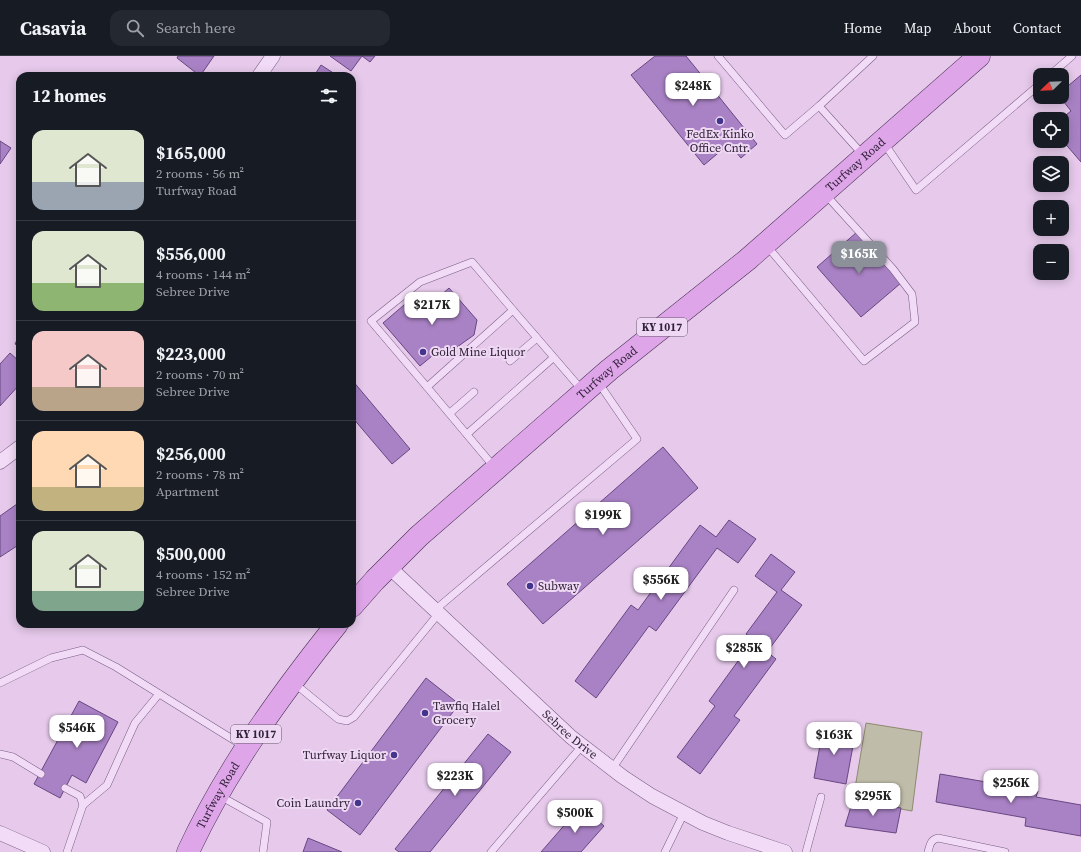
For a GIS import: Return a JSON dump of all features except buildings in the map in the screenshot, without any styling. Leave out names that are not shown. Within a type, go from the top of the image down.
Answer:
[{"type":"main road","name":"Turfway Road","points":[[356,602],[388,566],[419,536],[590,386],[766,244],[979,56]]},
{"type":"main road","name":"Turfway Road","points":[[188,852],[218,795],[247,748],[292,682],[334,628]]},
{"type":"street","points":[[262,72],[273,56]]},
{"type":"street","points":[[0,462],[16,450]]},
{"type":"street","name":"Sebree Drive","points":[[388,566],[570,737],[612,769],[652,796],[684,812],[728,833],[785,852]]},
{"type":"street","points":[[0,833],[43,852]]},
{"type":"lane","points":[[718,56],[785,135],[873,56]]},
{"type":"lane","points":[[1058,68],[1072,56]]},
{"type":"lane","points":[[882,141],[916,190],[1033,90]]},
{"type":"lane","points":[[819,106],[865,157]]},
{"type":"lane","points":[[766,244],[864,361],[915,322],[912,294],[894,269],[824,193]]},
{"type":"lane","points":[[292,682],[338,719],[346,721],[354,717],[437,612],[637,439],[590,386],[553,358],[472,262],[420,282],[371,321],[496,469]]},
{"type":"lane","points":[[427,387],[513,310]]},
{"type":"lane","points":[[510,361],[537,338]]},
{"type":"lane","points":[[467,434],[553,358]]},
{"type":"lane","points":[[450,413],[474,392]]},
{"type":"lane","points":[[612,769],[734,590]]},
{"type":"lane","points":[[0,683],[51,658],[83,650],[116,667],[247,748]]},
{"type":"lane","points":[[67,852],[83,805],[107,785],[136,723],[159,694]]},
{"type":"lane","points":[[491,852],[582,746]]},
{"type":"lane","points":[[0,754],[13,757],[40,774]]},
{"type":"lane","points":[[65,788],[80,796],[83,805]]},
{"type":"lane","points":[[218,795],[267,822],[263,852]]},
{"type":"lane","points":[[806,852],[821,797]]},
{"type":"lane","points":[[665,852],[684,812]]},
{"type":"lane","points":[[928,852],[930,843],[938,838],[1005,852]]},
{"type":"shaded area","points":[[866,723],[922,732],[912,811],[853,800]]},
{"type":"place","name":"FedEx Kinko Office Cntr.","points":[[720,121]]},
{"type":"place","name":"Gold Mine Liquor","points":[[423,352]]},
{"type":"place","name":"Subway","points":[[530,586]]},
{"type":"place","name":"Tawfiq Halel Grocery","points":[[425,713]]},
{"type":"place","name":"Turfway Liquor","points":[[394,755]]},
{"type":"place","name":"Coin Laundry","points":[[358,803]]}]
